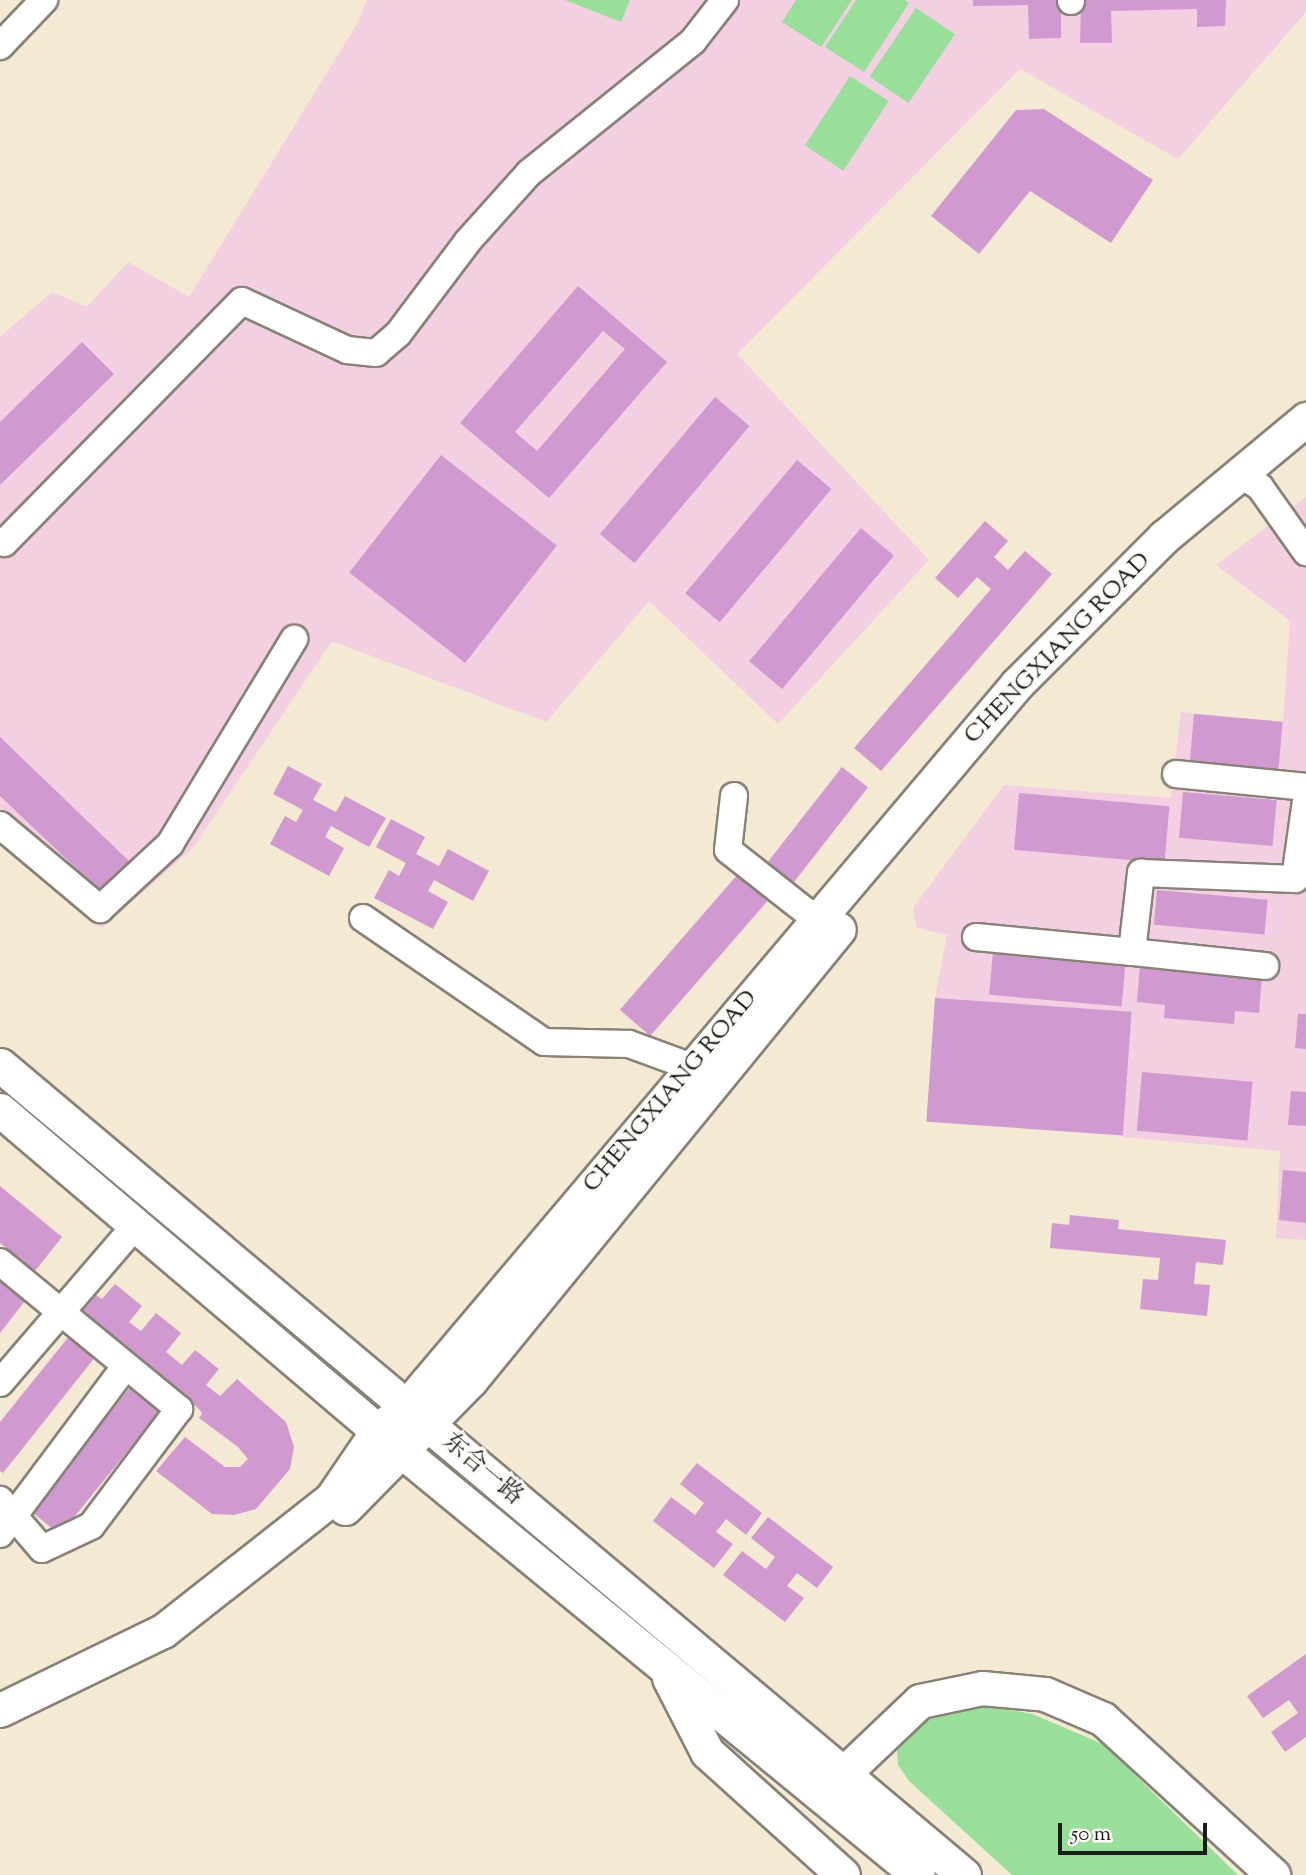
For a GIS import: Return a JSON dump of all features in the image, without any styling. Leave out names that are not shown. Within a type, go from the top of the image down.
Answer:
[{"type":"main road","name":"CHENGXIANG ROAD","points":[[0,1710],[163,1631],[331,1499],[389,1440],[417,1416],[470,1381],[1029,695],[1175,549],[1250,480],[1306,419]]},
{"type":"main road","name":"CHENGXIANG ROAD","points":[[417,1416],[692,1067],[1017,684],[1164,537],[1250,480],[1306,449]]},
{"type":"main road","name":"东合一路","points":[[0,1065],[964,1875]]},
{"type":"main road","name":"东合一路","points":[[0,1110],[389,1440],[918,1875]]},
{"type":"main road","name":"CHENGXIANG ROAD","points":[[0,1728],[172,1644],[342,1510],[389,1440]]},
{"type":"main road","points":[[663,1666],[707,1752],[843,1875]]},
{"type":"main road","points":[[844,1774],[920,1701],[982,1688],[1045,1694],[1103,1718],[1273,1875]]},
{"type":"street","points":[[0,46],[44,0]]},
{"type":"street","points":[[2,544],[242,301],[347,350],[376,352],[398,334],[468,242],[528,173],[693,41],[725,0]]},
{"type":"street","points":[[1250,480],[1306,552]]},
{"type":"street","points":[[0,825],[100,909],[170,844],[294,639]]},
{"type":"street","points":[[1175,774],[1306,788]]},
{"type":"street","points":[[734,796],[728,850],[817,920]]},
{"type":"street","points":[[1132,952],[1141,873],[1295,878],[1306,800]]},
{"type":"street","points":[[362,918],[544,1042],[629,1044],[692,1067]]},
{"type":"street","points":[[976,937],[1265,966]]},
{"type":"street","points":[[0,1383],[136,1225]]},
{"type":"street","points":[[0,1262],[178,1409],[91,1526],[42,1549],[5,1517],[125,1367]]},
{"type":"shaded area","points":[[367,0],[1306,0],[1306,12],[1178,159],[1020,69],[737,354],[929,560],[778,724],[649,601],[546,722],[332,641],[193,848],[102,928],[0,846],[0,337],[52,292],[87,307],[128,262],[189,297],[357,24]]},
{"type":"shaded area","points":[[1306,497],[1306,1240],[1276,1238],[1280,1151],[1122,1137],[1131,1013],[935,998],[947,935],[917,928],[913,908],[1004,785],[1171,798],[1181,712],[1283,722],[1290,621],[1216,565]]},
{"type":"green space","points":[[565,0],[630,0],[621,22]]},
{"type":"green space","points":[[796,0],[852,0],[821,47],[782,22]]},
{"type":"green space","points":[[856,0],[905,0],[909,3],[864,72],[825,47]]},
{"type":"green space","points":[[916,8],[955,34],[909,103],[870,77]]},
{"type":"green space","points":[[850,76],[889,101],[843,171],[805,146]]},
{"type":"green space","points":[[988,1706],[1032,1714],[1103,1744],[1238,1875],[1012,1875],[909,1781],[898,1765],[897,1750],[931,1717]]},
{"type":"building","points":[[973,0],[1061,0],[1061,38],[1029,39],[1028,5],[973,6]]},
{"type":"building","points":[[1081,0],[1226,0],[1225,26],[1197,27],[1197,9],[1111,11],[1112,43],[1080,43]]},
{"type":"building","points":[[1044,109],[1153,180],[1111,243],[1030,191],[979,254],[931,216],[1016,110]]},
{"type":"building","points":[[578,286],[667,362],[549,498],[460,423]],"holes":[[[603,331],[625,349],[537,451],[515,432]]]},
{"type":"building","points":[[82,342],[114,374],[0,485],[0,422]]},
{"type":"building","points":[[715,397],[749,426],[634,563],[600,534]]},
{"type":"building","points":[[441,455],[557,546],[465,663],[349,572]]},
{"type":"building","points":[[797,460],[831,489],[720,622],[685,593]]},
{"type":"building","points":[[985,521],[1008,541],[994,557],[1008,570],[1025,551],[1052,574],[881,771],[854,748],[991,589],[977,577],[958,598],[935,578]]},
{"type":"building","points":[[861,528],[894,556],[782,689],[749,661]]},
{"type":"building","points":[[1194,714],[1283,722],[1278,771],[1190,763]]},
{"type":"building","points":[[0,737],[129,861],[100,891],[0,796]]},
{"type":"building","points":[[288,766],[322,784],[313,800],[336,812],[345,796],[386,818],[369,847],[331,826],[325,837],[344,848],[329,876],[270,844],[285,816],[296,822],[303,810],[273,794]]},
{"type":"building","points":[[842,767],[868,787],[792,885],[766,865]]},
{"type":"building","points":[[1183,792],[1277,800],[1273,846],[1179,838]]},
{"type":"building","points":[[1019,793],[1169,806],[1164,863],[1014,850]]},
{"type":"building","points":[[391,819],[425,837],[416,854],[439,866],[448,849],[489,871],[473,901],[434,880],[428,891],[448,902],[433,929],[374,898],[389,870],[399,876],[406,863],[376,847]]},
{"type":"building","points":[[738,874],[768,900],[650,1036],[620,1010]]},
{"type":"building","points":[[1157,890],[1268,900],[1265,935],[1154,925]]},
{"type":"building","points":[[993,951],[1125,963],[1122,1006],[989,995]]},
{"type":"building","points":[[1140,964],[1262,975],[1259,1013],[1235,1011],[1234,1024],[1164,1018],[1165,1005],[1137,1002]]},
{"type":"building","points":[[935,998],[1132,1012],[1123,1135],[926,1122]]},
{"type":"building","points":[[1298,1014],[1306,1014],[1306,1049],[1295,1048]]},
{"type":"building","points":[[1142,1072],[1253,1082],[1247,1140],[1137,1131]]},
{"type":"building","points":[[1291,1091],[1306,1092],[1306,1126],[1288,1125]]},
{"type":"building","points":[[1283,1170],[1306,1172],[1306,1223],[1279,1220]]},
{"type":"building","points":[[0,1186],[62,1237],[35,1271],[0,1243]]},
{"type":"building","points":[[1070,1215],[1119,1220],[1118,1229],[1226,1240],[1223,1265],[1196,1262],[1194,1284],[1210,1285],[1207,1316],[1140,1309],[1143,1279],[1158,1280],[1160,1258],[1050,1248],[1052,1223],[1069,1225]]},
{"type":"building","points":[[0,1275],[28,1297],[0,1333]]},
{"type":"building","points":[[115,1284],[142,1306],[129,1322],[141,1331],[156,1313],[181,1333],[166,1352],[182,1365],[195,1350],[219,1369],[206,1385],[220,1396],[237,1379],[286,1422],[294,1447],[290,1469],[256,1509],[234,1515],[212,1514],[156,1471],[185,1437],[225,1467],[240,1467],[248,1459],[238,1447],[199,1418],[202,1414],[199,1409],[81,1313],[96,1295],[102,1299]]},
{"type":"building","points":[[70,1335],[96,1356],[3,1473],[0,1471],[0,1422]]},
{"type":"building","points":[[133,1384],[163,1408],[60,1535],[30,1511]]},
{"type":"building","points":[[697,1463],[762,1513],[746,1535],[726,1519],[716,1532],[733,1544],[714,1568],[653,1521],[671,1497],[695,1515],[704,1503],[680,1484]]},
{"type":"building","points":[[768,1517],[833,1567],[817,1588],[797,1573],[787,1586],[804,1598],[785,1622],[723,1575],[742,1551],[766,1569],[775,1557],[751,1538]]},
{"type":"building","points":[[1306,1654],[1306,1737],[1285,1752],[1271,1732],[1298,1713],[1289,1700],[1263,1718],[1247,1696]]}]
